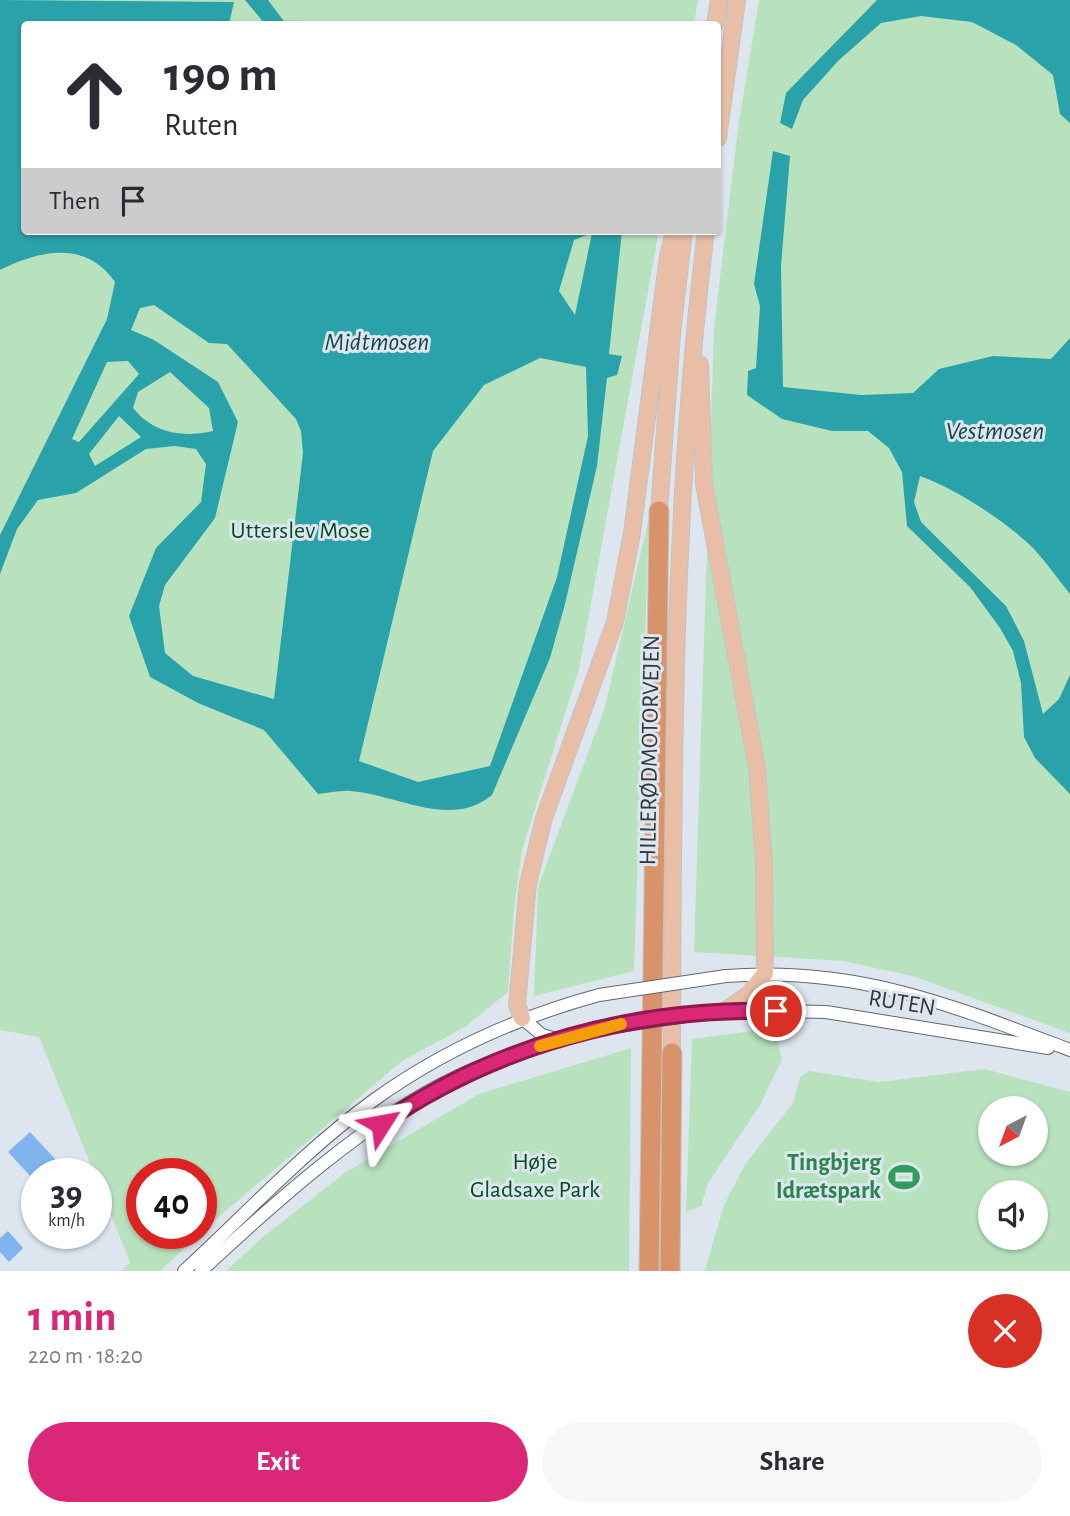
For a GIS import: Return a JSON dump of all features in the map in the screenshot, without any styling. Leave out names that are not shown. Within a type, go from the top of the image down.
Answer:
[{"type":"highway","name":"HILLERØDMOTORVEJEN","points":[[649,1271],[659,511]]},
{"type":"highway","name":"HILLERØDMOTORVEJEN","points":[[670,1271],[672,1053]]},
{"type":"main road","points":[[716,21],[719,0]]},
{"type":"main road","points":[[721,116],[737,0]]},
{"type":"main road","points":[[522,1018],[517,1005],[528,884],[544,818],[615,622],[632,533],[667,256],[673,235]]},
{"type":"main road","name":"HILLERØDMOTORVEJEN","points":[[659,511],[672,334],[684,235]]},
{"type":"main road","name":"HILLERØDMOTORVEJEN","points":[[672,1053],[673,689],[683,454],[706,235]]},
{"type":"main road","points":[[698,297],[704,484],[757,768],[765,863],[765,973],[750,993],[726,1010]]},
{"type":"street","name":"RUTEN","points":[[184,1271],[334,1132],[372,1101],[465,1045],[522,1018],[599,995],[726,976],[765,973],[872,983],[935,999],[1070,1051]]},
{"type":"street","name":"RUTEN","points":[[201,1271],[343,1149],[419,1098],[486,1064],[598,1028],[726,1010],[826,1012],[1070,1051]]},
{"type":"street","points":[[522,1018],[542,1035],[560,1040]]},
{"type":"green space","name":"Utterslev Mose","points":[[0,0],[698,0],[694,21],[21,21],[21,235],[658,235],[579,669],[522,850],[514,909],[508,992],[465,1027],[402,1061],[217,1218],[217,1158],[126,1158],[126,1249],[184,1249],[160,1271],[122,1271],[130,1262],[112,1217],[112,1158],[88,1158],[39,1037],[0,1030]]},
{"type":"green space","points":[[759,0],[1070,0],[1070,1033],[912,976],[843,961],[694,952],[714,328],[738,128]]},
{"type":"green space","points":[[649,517],[634,971],[534,996],[538,887],[605,707]]},
{"type":"green space","points":[[753,1031],[778,1042],[782,1060],[760,1105],[708,1183],[701,1206],[686,1212],[692,1039]]},
{"type":"green space","name":"Høje Gladsaxe Park","points":[[631,1048],[629,1271],[226,1271],[263,1237],[346,1172],[479,1094]]},
{"type":"green space","name":"Tingbjerg Idrætspark","points":[[985,1069],[1070,1092],[1070,1271],[705,1271],[724,1205],[746,1163],[793,1103],[800,1077],[809,1071],[879,1082]]},
{"type":"water","name":"Midtmosen","points":[[0,0],[234,2],[230,21],[21,21],[21,235],[587,235],[574,240],[559,291],[575,315],[592,235],[622,235],[609,354],[622,356],[617,375],[607,378],[597,466],[550,658],[492,795],[476,805],[442,810],[351,791],[318,794],[264,730],[198,703],[150,677],[129,616],[156,548],[201,502],[206,464],[196,449],[175,446],[146,449],[76,493],[38,500],[17,529],[0,574],[0,535],[107,319],[115,282],[103,269],[76,254],[46,254],[0,270]],"holes":[[[154,305],[209,343],[227,344],[296,419],[301,431],[303,453],[274,699],[193,676],[165,653],[159,606],[165,585],[215,518],[238,422],[218,382],[154,340],[131,330],[140,308]],[[540,358],[586,367],[588,436],[557,577],[490,766],[418,782],[359,761],[433,451],[484,385]],[[128,361],[139,374],[79,442],[72,439],[107,362]],[[170,372],[209,408],[213,431],[190,434],[159,428],[133,408],[138,392]],[[119,416],[141,437],[95,466],[89,454]]]},
{"type":"water","points":[[245,0],[268,0],[284,21],[262,21]]},
{"type":"water","points":[[877,0],[1070,0],[1070,123],[1060,114],[1053,75],[1016,45],[972,22],[921,16],[881,23],[838,61],[803,100],[792,129],[780,123],[786,93]]},
{"type":"water","name":"Vestmosen","points":[[773,151],[790,156],[781,266],[783,387],[861,395],[913,393],[939,369],[993,356],[1051,359],[1070,338],[1070,594],[1033,548],[964,497],[920,476],[914,502],[921,522],[1006,606],[1024,641],[1043,714],[1059,699],[1070,675],[1070,794],[1035,758],[1024,737],[1021,683],[1013,651],[1000,628],[970,587],[907,526],[902,472],[889,448],[868,431],[832,431],[782,419],[747,395],[748,371],[756,368],[760,306],[754,284]]},
{"type":"building","points":[[30,1132],[54,1158],[21,1158],[21,1166],[8,1152]]},
{"type":"building","points":[[8,1231],[21,1246],[22,1249],[9,1262],[0,1252],[0,1238]]},
{"type":"slow traffic","points":[[540,1046],[598,1028],[621,1024]]},
{"type":"place","name":"Tingbjerg Idrætspark","points":[[904,1177]]},
{"type":"route","points":[[381,1124],[455,1077],[486,1064],[598,1028],[726,1010],[776,1011]]}]
